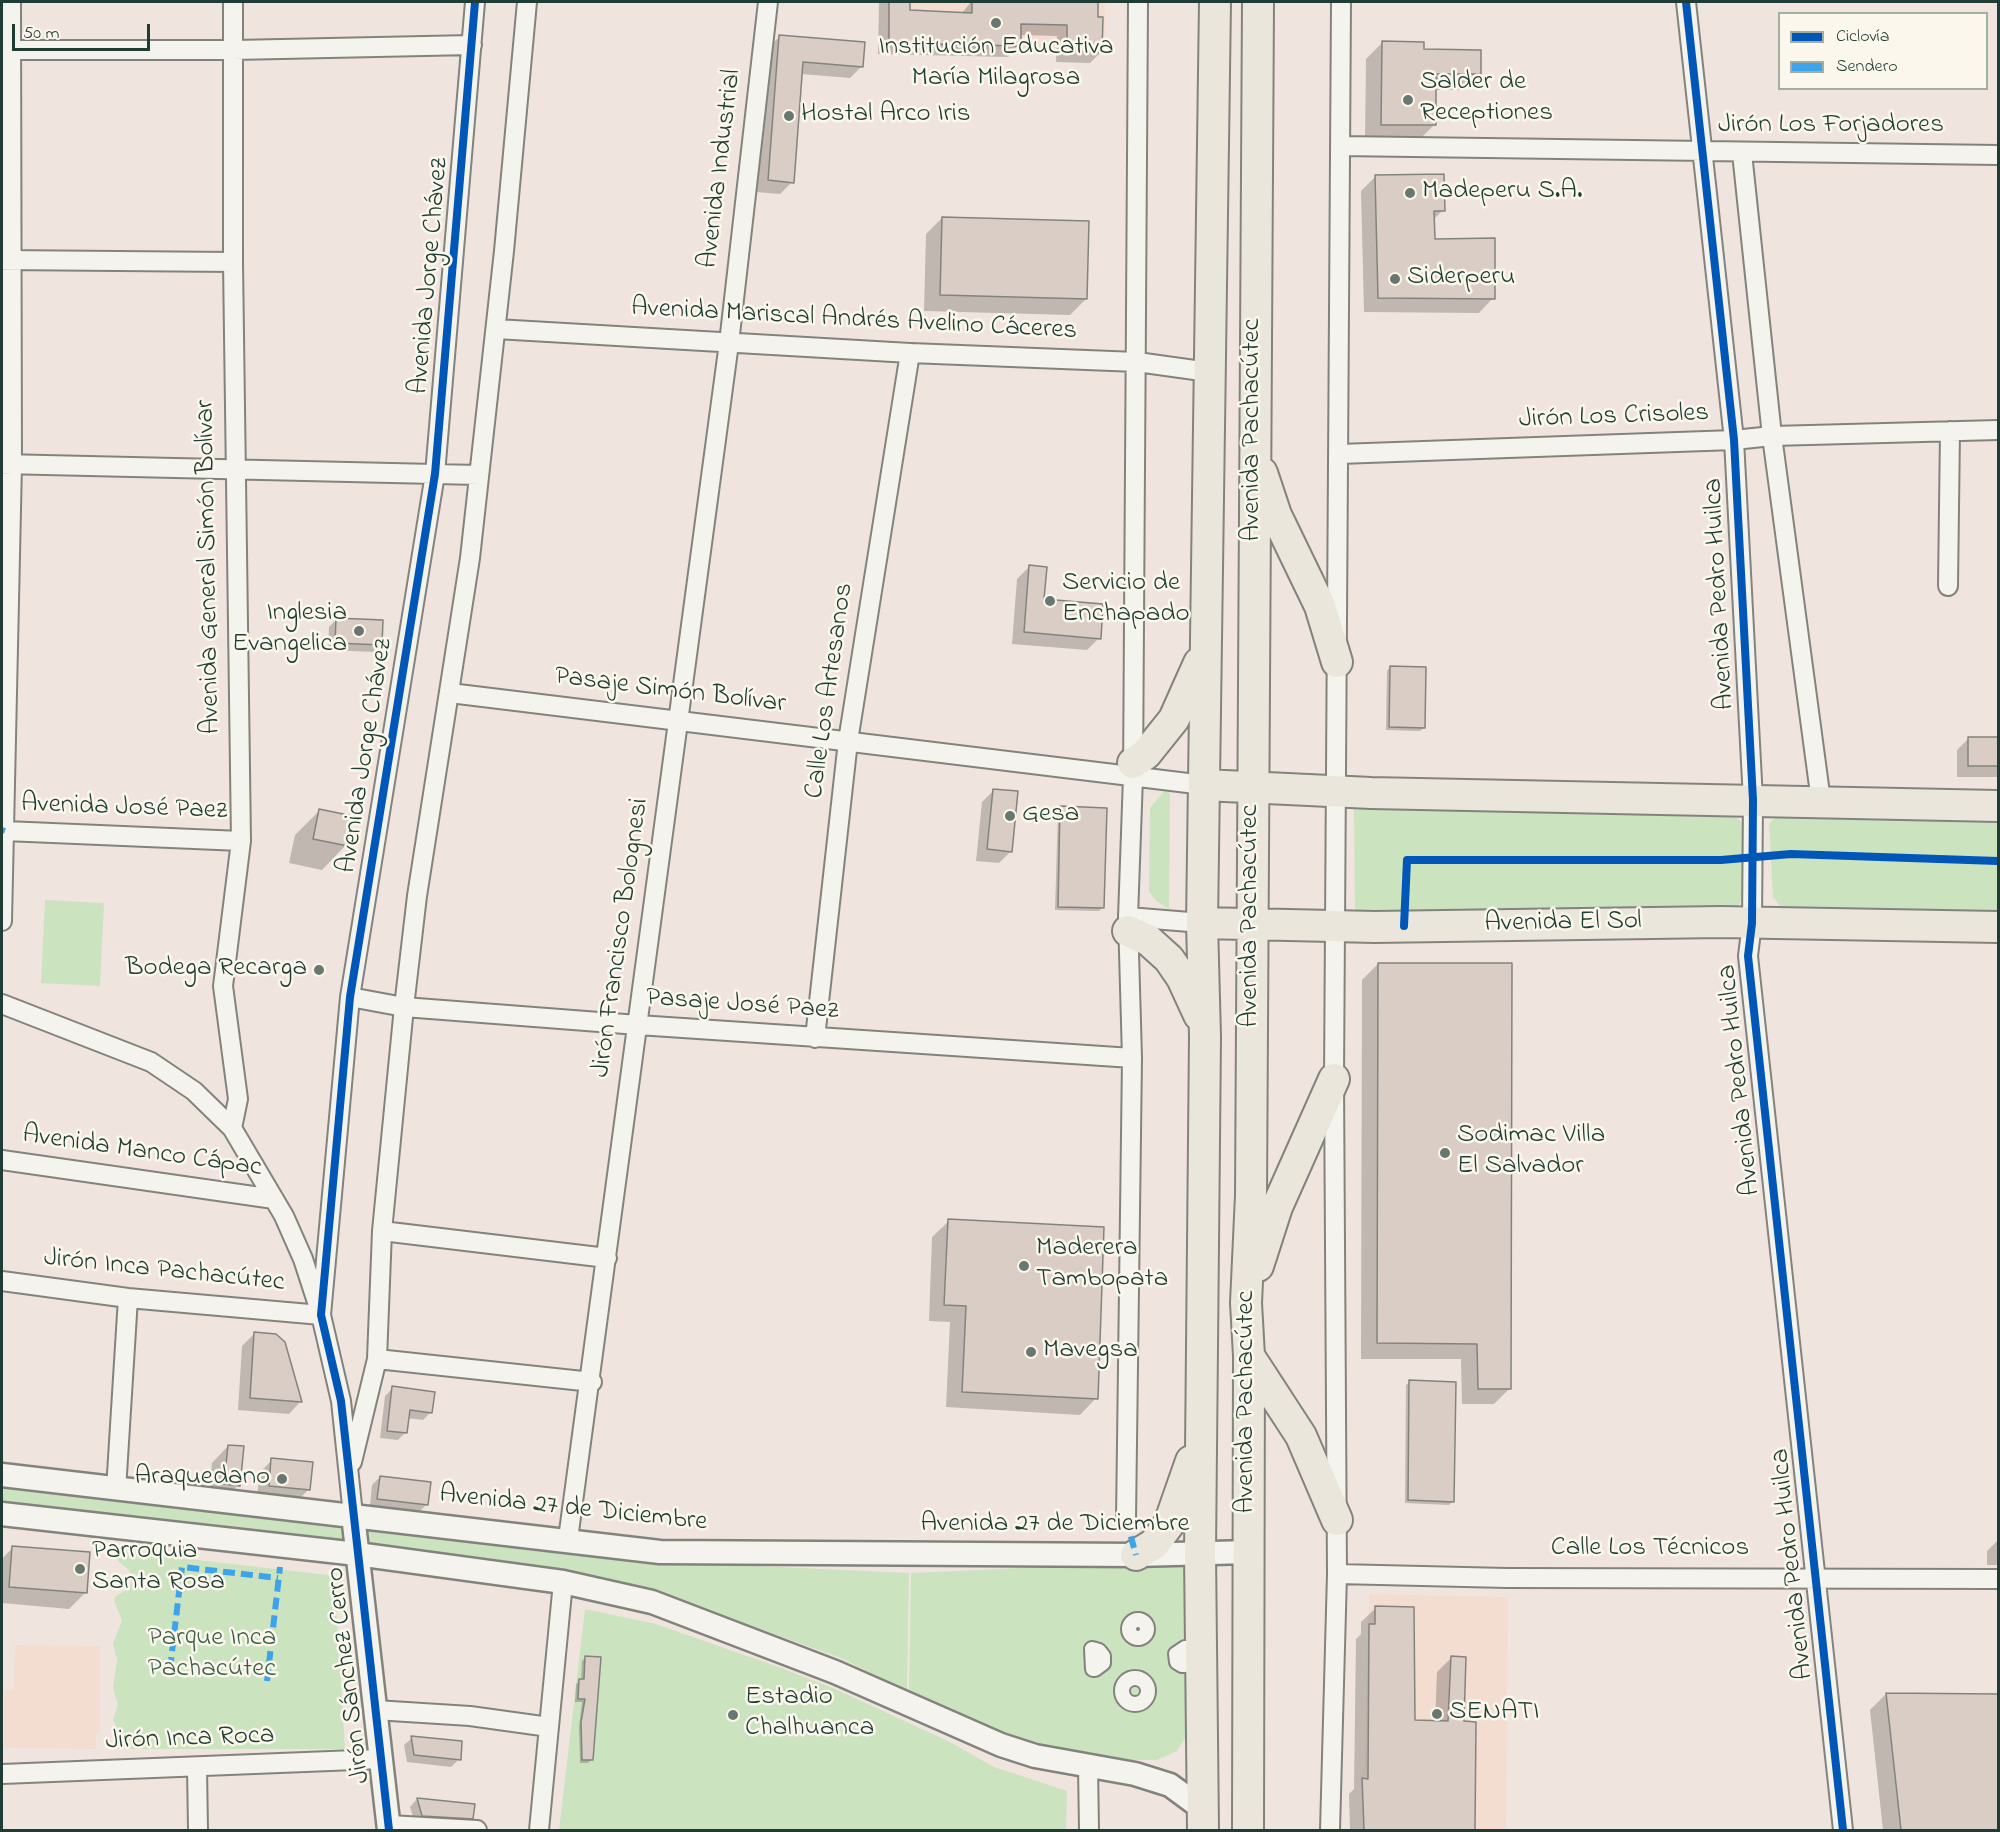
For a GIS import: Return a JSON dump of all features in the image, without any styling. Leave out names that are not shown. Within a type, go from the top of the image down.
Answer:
[{"type":"main road","name":"Avenida Pachacútec","points":[[1203,1820],[1200,1553],[1205,1038],[1202,923],[1215,2]]},
{"type":"main road","name":"Avenida Pachacútec","points":[[1248,1830],[1250,1552],[1249,1356],[1246,1303],[1251,1195],[1258,2]]},
{"type":"main road","points":[[1254,451],[1276,515],[1320,606],[1337,662]]},
{"type":"main road","points":[[1133,770],[1174,719],[1189,690],[1205,643]]},
{"type":"main road","points":[[1204,785],[1336,792],[1998,806]]},
{"type":"main road","name":"Avenida El Sol","points":[[1202,923],[1336,926],[1752,923],[1998,927]]},
{"type":"main road","points":[[1128,924],[1169,959],[1192,997],[1205,1038]]},
{"type":"main road","points":[[1246,1303],[1277,1207],[1334,1079]]},
{"type":"main road","points":[[1249,1356],[1301,1436],[1337,1520]]},
{"type":"main road","points":[[1136,1555],[1154,1544],[1169,1524],[1189,1470],[1201,1414]]},
{"type":"street","points":[[2,921],[5,831],[7,464],[6,50],[11,2]]},
{"type":"street","name":"Avenida General Simón Bolívar","points":[[232,1128],[238,1099],[223,986],[241,841],[233,262],[233,2]]},
{"type":"street","name":"Avenida Jorge Chávez","points":[[353,1515],[341,1401],[321,1315],[350,997],[435,474],[475,2]]},
{"type":"street","name":"Avenida Jorge Chávez","points":[[348,1478],[376,1359],[382,1231],[404,1007],[417,896],[470,558],[496,329],[527,2]]},
{"type":"street","name":"Avenida Industrial","points":[[729,343],[768,2]]},
{"type":"street","points":[[1126,1519],[1131,1058],[1128,924],[1133,770],[1138,2]]},
{"type":"street","points":[[1330,1830],[1337,1574],[1334,1079],[1340,454],[1341,2]]},
{"type":"street","name":"Avenida Pedro Huilca","points":[[1686,2],[1734,440],[1753,800],[1752,923],[1748,956],[1843,1830]]},
{"type":"street","points":[[6,50],[234,50],[472,45]]},
{"type":"street","name":"Jirón Los Forjadores","points":[[1340,146],[1703,153],[1998,155]]},
{"type":"street","points":[[1742,153],[1772,436],[1821,801]]},
{"type":"street","points":[[7,260],[233,262]]},
{"type":"street","name":"Avenida Mariscal Andrés Avelino Cáceres","points":[[496,329],[910,353],[1137,362],[1209,372]]},
{"type":"street","name":"Jirón Francisco Bolognesi","points":[[568,1539],[592,1382],[729,343]]},
{"type":"street","name":"Calle Los Artesanos","points":[[814,1038],[848,741],[910,353]]},
{"type":"street","name":"Jirón Los Crisoles","points":[[1340,454],[1734,440],[1772,436],[1998,430]]},
{"type":"street","points":[[1948,586],[1950,431]]},
{"type":"street","points":[[7,464],[478,475]]},
{"type":"street","name":"Pasaje Simón Bolívar","points":[[450,693],[848,741],[1133,770]]},
{"type":"street","points":[[1133,770],[1204,785]]},
{"type":"street","name":"Avenida José Paez","points":[[5,831],[241,841]]},
{"type":"street","name":"Avenida El Sol","points":[[1128,924],[1202,923]]},
{"type":"street","name":"Pasaje José Paez","points":[[350,997],[404,1007],[814,1038],[1131,1058]]},
{"type":"street","points":[[2,1004],[150,1062],[194,1091],[232,1128],[285,1216],[303,1259],[321,1315]]},
{"type":"street","name":"Avenida Manco Cápac","points":[[2,1160],[274,1199]]},
{"type":"street","points":[[382,1231],[607,1258]]},
{"type":"street","name":"Jirón Inca Pachacútec","points":[[2,1281],[128,1298],[321,1315]]},
{"type":"street","points":[[116,1490],[128,1298]]},
{"type":"street","points":[[376,1359],[592,1382]]},
{"type":"street","name":"Avenida 27 de Diciembre","points":[[2,1475],[116,1490],[568,1539],[660,1552],[1136,1555],[1250,1552]]},
{"type":"street","points":[[2,1514],[161,1530],[357,1554],[563,1582],[652,1602],[835,1672],[1001,1745],[1035,1756],[1135,1774],[1170,1785],[1203,1820]]},
{"type":"street","name":"Jirón Sánchez Cerro","points":[[353,1515],[389,1828]]},
{"type":"street","name":"Calle Los Técnicos","points":[[1337,1574],[1507,1578],[1998,1579]]},
{"type":"street","points":[[540,1830],[563,1582]]},
{"type":"street","points":[[375,1710],[470,1716],[549,1727]]},
{"type":"street","name":"Jirón Inca Roca","points":[[2,1774],[381,1759]]},
{"type":"street","points":[[1088,1766],[1089,1830]]},
{"type":"street","points":[[197,1767],[198,1830]]},
{"type":"street","points":[[389,1828],[477,1830]]},
{"type":"shaded area","name":"Institución Educativa María Milagrosa","points":[[888,2],[1105,2],[1105,54],[887,45]]},
{"type":"shaded area","name":"SENATI","points":[[1369,1594],[1508,1597],[1506,1830],[1363,1830]]},
{"type":"shaded area","points":[[15,1645],[100,1646],[100,1733],[96,1733],[96,1749],[4,1748],[4,1691],[14,1690]]},
{"type":"green space","points":[[1165,790],[1170,793],[1169,909],[1156,901],[1149,891],[1150,808]]},
{"type":"green space","points":[[1354,809],[1732,813],[1744,824],[1745,896],[1731,915],[1355,913]]},
{"type":"green space","points":[[1780,812],[1998,816],[1998,918],[1787,915],[1773,897],[1769,824]]},
{"type":"green space","points":[[45,900],[104,903],[100,986],[41,983]]},
{"type":"green space","points":[[2,1481],[348,1521],[349,1547],[2,1508]]},
{"type":"green space","points":[[360,1521],[670,1562],[909,1573],[907,1691],[841,1658],[659,1593],[362,1551]]},
{"type":"green space","name":"Parque Inca Pachacútec","points":[[119,1551],[328,1575],[335,1586],[345,1749],[112,1749],[117,1728],[113,1720],[118,1705],[113,1688],[117,1659],[113,1643],[122,1621],[114,1600],[116,1596],[128,1589],[132,1581],[129,1570],[118,1561]]},
{"type":"green space","points":[[1086,1565],[1187,1565],[1187,1735],[1177,1751],[1157,1760],[1086,1760],[991,1732],[909,1692],[911,1573]]},
{"type":"green space","name":"Estadio Chalhuanca","points":[[585,1609],[656,1624],[781,1668],[835,1689],[950,1742],[994,1767],[1067,1791],[1066,1830],[559,1830]]},
{"type":"building","name":"Institución Educativa María Milagrosa","points":[[889,2],[910,2],[910,10],[972,13],[972,2],[1098,2],[1098,17],[1103,17],[1102,52],[1067,51],[1067,25],[1021,24],[1021,46],[889,43]]},
{"type":"building","points":[[779,35],[865,42],[863,67],[803,62],[794,183],[768,180]]},
{"type":"building","name":"Salder de Receptiones","points":[[1382,41],[1424,42],[1424,49],[1481,50],[1481,74],[1436,74],[1436,125],[1381,125]]},
{"type":"building","points":[[1444,174],[1445,211],[1434,211],[1435,239],[1495,238],[1495,299],[1378,298],[1375,175]]},
{"type":"building","points":[[942,217],[1089,221],[1087,299],[940,295]]},
{"type":"building","name":"Servicio de Enchapado","points":[[1029,565],[1047,567],[1044,599],[1103,604],[1101,639],[1024,632]]},
{"type":"building","name":"Inglesia Evangelica","points":[[336,618],[383,620],[382,645],[335,643]]},
{"type":"building","points":[[1390,666],[1426,667],[1425,728],[1389,727]]},
{"type":"building","points":[[1968,737],[1998,737],[1998,766],[1968,766]]},
{"type":"building","points":[[993,789],[1018,791],[1012,852],[987,849]]},
{"type":"building","points":[[1060,806],[1107,808],[1104,908],[1058,907]]},
{"type":"building","points":[[319,809],[353,816],[348,846],[313,839]]},
{"type":"building","name":"Sodimac Villa El Salvador","points":[[1378,963],[1512,963],[1511,1389],[1478,1389],[1477,1344],[1377,1343]]},
{"type":"building","points":[[948,1219],[1104,1227],[1098,1399],[962,1392],[966,1306],[944,1305]]},
{"type":"building","points":[[254,1332],[276,1334],[285,1342],[302,1402],[250,1398]]},
{"type":"building","points":[[1409,1380],[1456,1382],[1454,1502],[1408,1500]]},
{"type":"building","points":[[392,1386],[435,1392],[432,1413],[410,1410],[407,1433],[387,1431]]},
{"type":"building","points":[[228,1445],[244,1446],[240,1486],[224,1484]]},
{"type":"building","points":[[271,1458],[313,1462],[310,1490],[269,1486]]},
{"type":"building","points":[[380,1476],[431,1482],[428,1505],[377,1499]]},
{"type":"building","points":[[12,1546],[90,1552],[87,1593],[9,1587]]},
{"type":"building","points":[[1375,1606],[1414,1607],[1415,1720],[1448,1721],[1451,1656],[1466,1657],[1464,1721],[1476,1722],[1475,1830],[1364,1830],[1362,1778],[1368,1779],[1369,1624],[1375,1624]]},
{"type":"building","points":[[585,1656],[601,1657],[593,1760],[582,1760],[581,1722],[585,1699],[578,1699],[579,1679],[584,1679]]},
{"type":"building","points":[[1886,1693],[1998,1694],[1998,1830],[1901,1830]]},
{"type":"building","points":[[411,1736],[462,1741],[461,1760],[414,1755]]},
{"type":"building","points":[[417,1798],[475,1804],[473,1819],[422,1816]]},
{"type":"marked path","points":[[1126,1519],[1136,1555]]},
{"type":"marked path","points":[[170,1669],[182,1567],[278,1578]]},
{"type":"marked path","points":[[267,1681],[280,1567]]},
{"type":"cycle path","points":[[389,1830],[341,1401],[321,1315],[350,997],[435,474],[475,2]]},
{"type":"cycle path","points":[[1686,2],[1734,440],[1753,800],[1752,923],[1748,956],[1843,1830]]},
{"type":"cycle path","points":[[1404,926],[1407,860],[1721,860],[1791,854],[1998,861]]},
{"type":"place","name":"Institución Educativa María Milagrosa","points":[[996,23]]},
{"type":"place","name":"Salder de Receptiones","points":[[1408,100]]},
{"type":"place","name":"Hostal Arco Iris","points":[[789,116]]},
{"type":"place","name":"Madeperu S.A.","points":[[1410,193]]},
{"type":"place","name":"Siderperu","points":[[1395,279]]},
{"type":"place","name":"Servicio de Enchapado","points":[[1050,601]]},
{"type":"place","name":"Inglesia Evangelica","points":[[359,631]]},
{"type":"place","name":"Gesa","points":[[1010,816]]},
{"type":"place","name":"Bodega Recarga","points":[[319,970]]},
{"type":"place","name":"Sodimac Villa El Salvador","points":[[1445,1153]]},
{"type":"place","name":"Maderera Tambopata","points":[[1024,1266]]},
{"type":"place","name":"Mavegsa","points":[[1031,1352]]},
{"type":"place","name":"Araquedano","points":[[282,1479]]},
{"type":"place","name":"Parroquia Santa Rosa","points":[[80,1569]]},
{"type":"place","name":"SENATI","points":[[1437,1714]]},
{"type":"place","name":"Estadio Chalhuanca","points":[[733,1715]]}]
